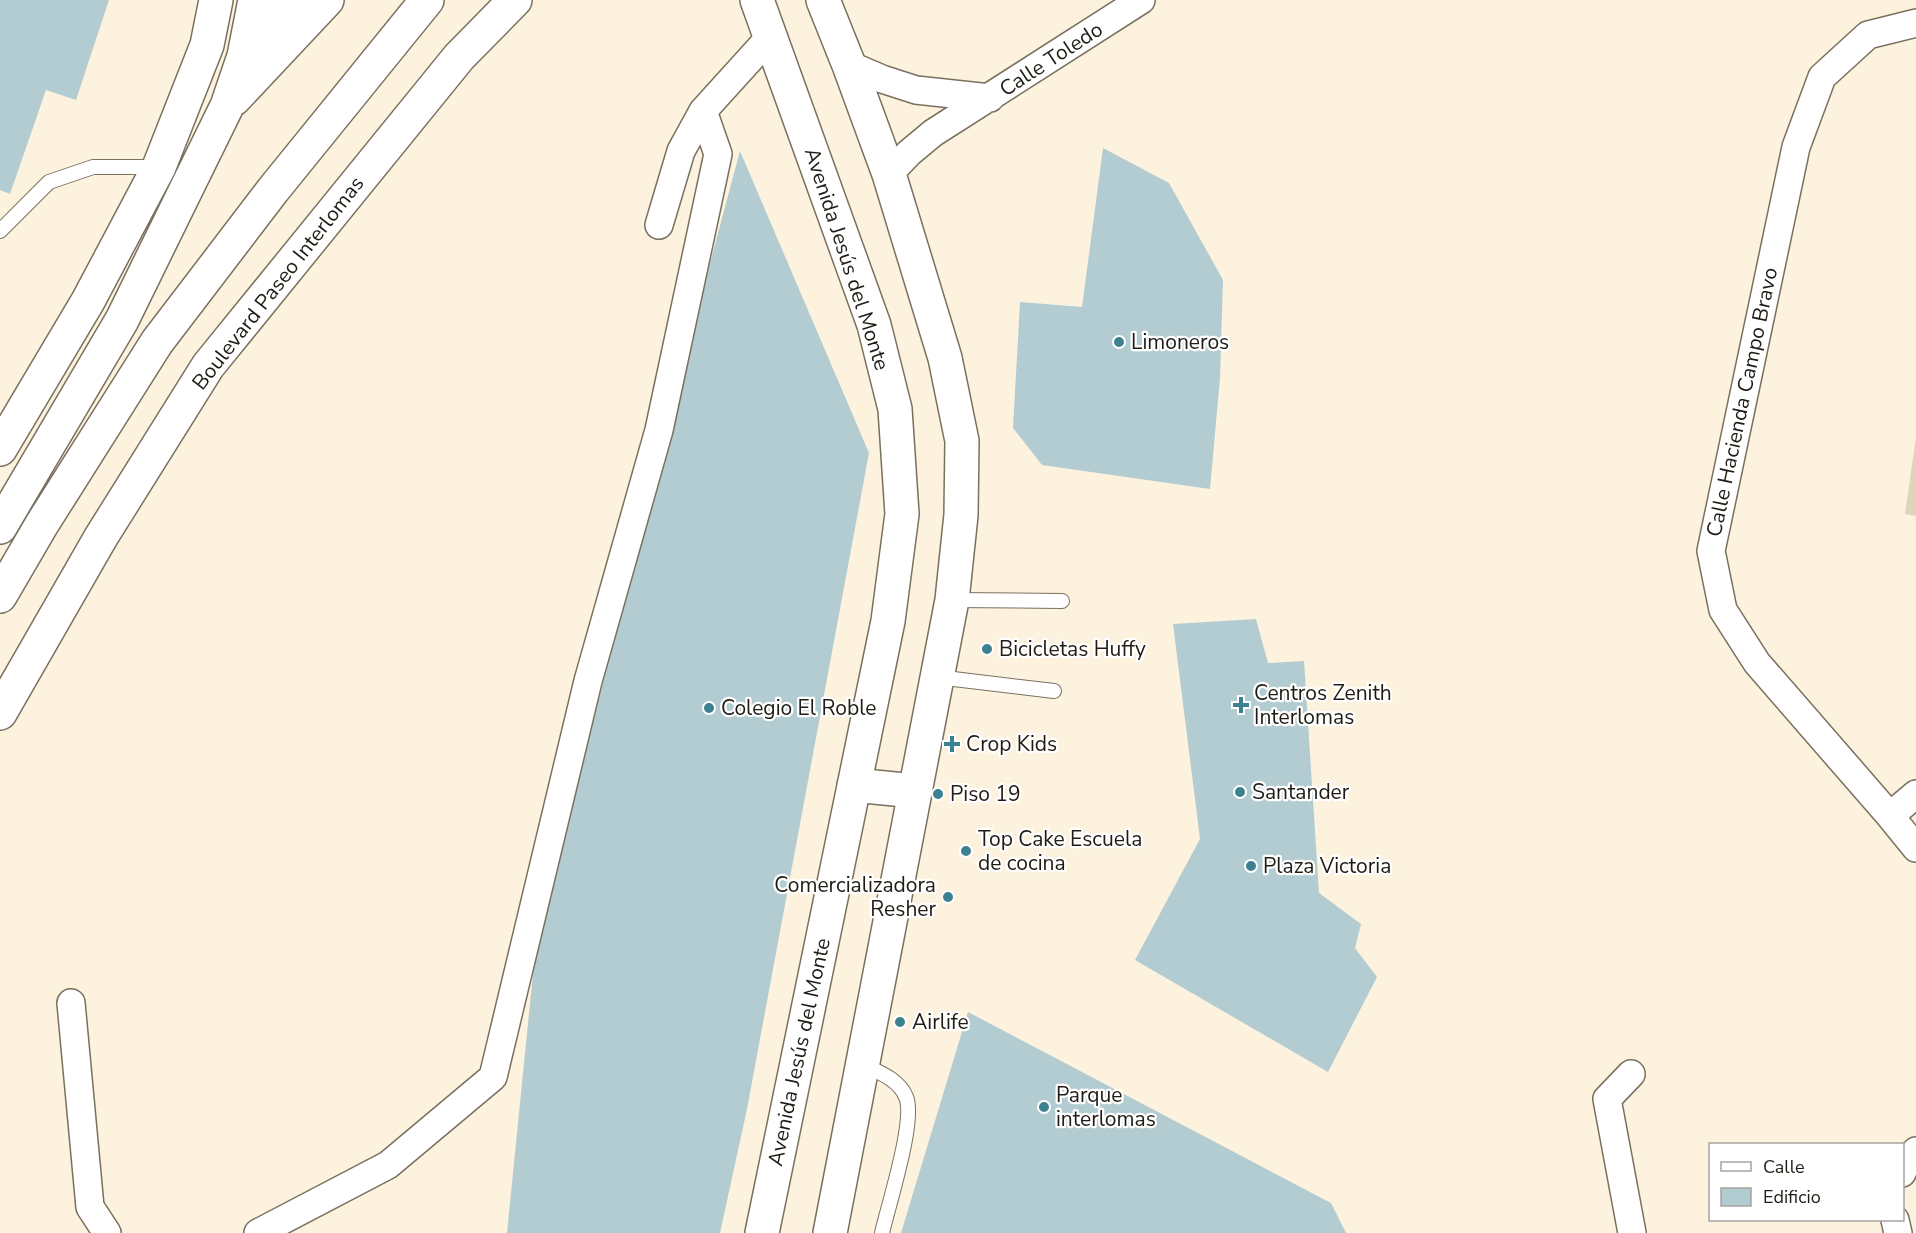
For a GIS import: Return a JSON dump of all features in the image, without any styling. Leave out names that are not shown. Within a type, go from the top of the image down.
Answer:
[{"type":"main road","points":[[0,449],[88,300],[159,167],[207,45],[216,0]]},
{"type":"main road","points":[[0,527],[122,320],[227,106],[244,56],[255,0]]},
{"type":"main road","points":[[244,56],[291,0]]},
{"type":"main road","points":[[159,167],[227,106],[327,0]]},
{"type":"main road","points":[[0,596],[42,524],[157,342],[273,190],[428,0]]},
{"type":"main road","name":"Boulevard Paseo Interlomas","points":[[0,713],[101,537],[208,366],[459,57],[514,0]]},
{"type":"main road","points":[[823,0],[889,174],[945,357],[962,441],[961,514],[952,600],[830,1233]]},
{"type":"main road","name":"Avenida Jesús del Monte","points":[[762,15],[874,325],[895,409],[902,514],[888,621],[762,1233]]},
{"type":"main road","points":[[854,785],[915,791]]},
{"type":"street","name":"Calle Toledo","points":[[889,174],[909,153],[933,134],[1141,0]]},
{"type":"street","points":[[659,225],[681,151],[762,15]]},
{"type":"street","name":"Calle Hacienda Campo Bravo","points":[[1916,23],[1868,35],[1822,77],[1796,147],[1711,551],[1723,610],[1756,663],[1916,848]]},
{"type":"street","name":"Calle Toledo","points":[[849,65],[882,80],[916,90],[990,98]]},
{"type":"street","points":[[258,1233],[388,1166],[493,1077],[588,681],[662,418],[718,153],[704,111]]},
{"type":"street","points":[[1890,816],[1916,794]]},
{"type":"street","points":[[71,1003],[90,1207],[107,1233]]},
{"type":"street","points":[[1631,1074],[1606,1099],[1632,1233]]},
{"type":"street","points":[[1904,1168],[1907,1160],[1916,1152]]},
{"type":"lane","points":[[0,231],[49,182],[93,167],[159,167]]},
{"type":"lane","points":[[952,600],[1062,601]]},
{"type":"lane","points":[[937,677],[1054,691]]},
{"type":"lane","points":[[862,1064],[892,1079],[906,1097],[909,1122],[882,1233]]},
{"type":"shaded area","points":[[1916,437],[1916,516],[1905,514]]},
{"type":"building","points":[[0,0],[109,0],[76,100],[46,90],[10,194],[0,190]]},
{"type":"building","name":"Limoneros","points":[[1103,148],[1169,183],[1223,280],[1220,378],[1210,489],[1042,465],[1013,428],[1020,302],[1082,307]]},
{"type":"building","name":"Colegio El Roble","points":[[740,151],[869,453],[747,1109],[720,1233],[507,1233],[534,964],[661,446]]},
{"type":"building","name":"Plaza Victoria","points":[[1256,619],[1268,663],[1304,661],[1319,893],[1361,924],[1355,948],[1377,977],[1328,1072],[1135,960],[1200,839],[1173,624]]},
{"type":"building","name":"Parque interlomas","points":[[968,1012],[1331,1203],[1346,1233],[901,1233]]},
{"type":"place","name":"Limoneros","points":[[1119,342]]},
{"type":"place","name":"Bicicletas Huffy","points":[[987,649]]},
{"type":"place","name":"Centros Zenith Interlomas","points":[[1241,705]]},
{"type":"place","name":"Colegio El Roble","points":[[709,708]]},
{"type":"place","name":"Crop Kids","points":[[952,744]]},
{"type":"place","name":"Santander","points":[[1240,792]]},
{"type":"place","name":"Piso 19","points":[[938,794]]},
{"type":"place","name":"Top Cake Escuela de cocina","points":[[966,851]]},
{"type":"place","name":"Plaza Victoria","points":[[1251,866]]},
{"type":"place","name":"Comercializadora Resher","points":[[948,897]]},
{"type":"place","name":"Airlife","points":[[900,1022]]},
{"type":"place","name":"Parque interlomas","points":[[1044,1107]]}]
